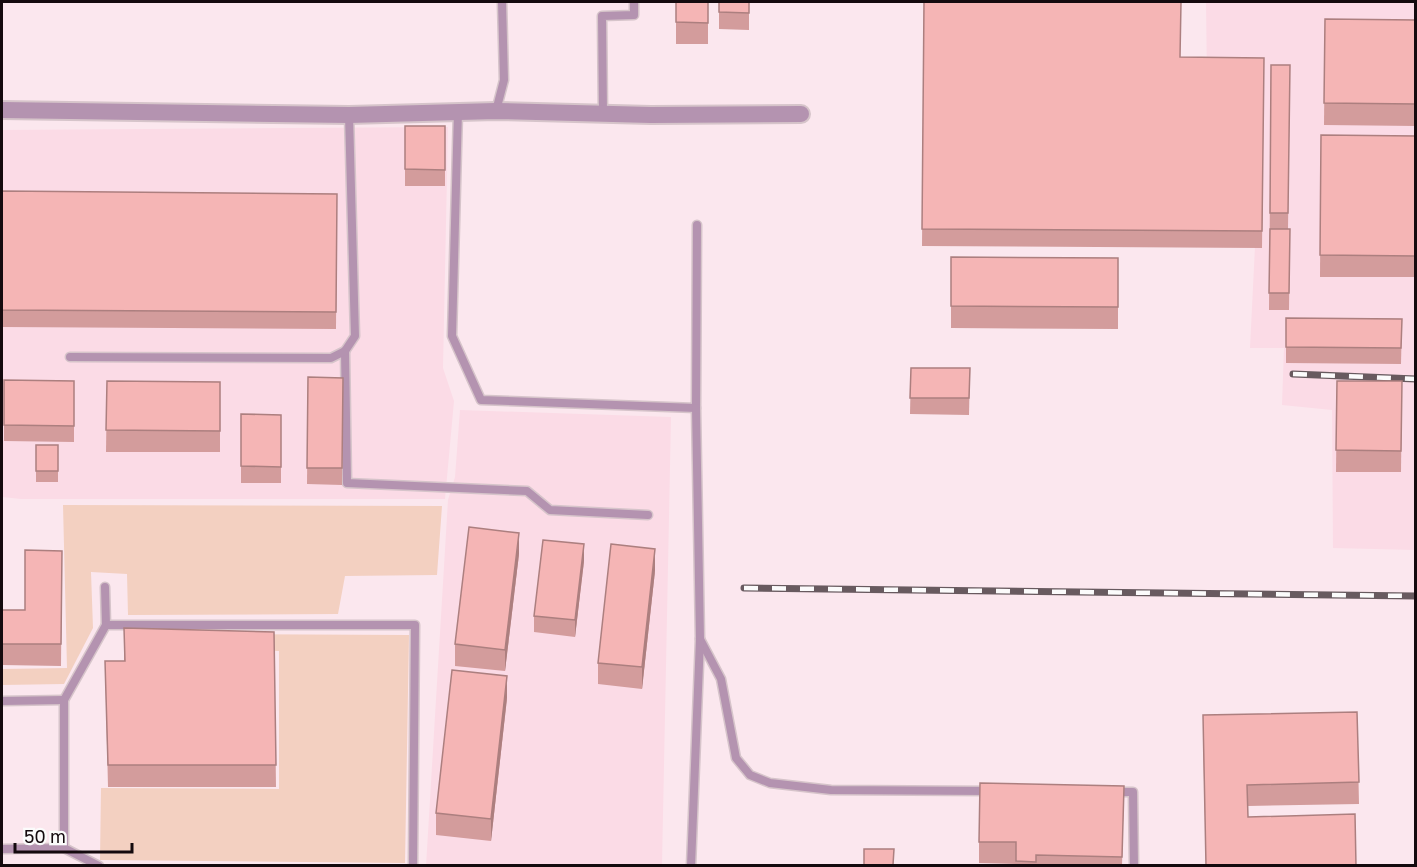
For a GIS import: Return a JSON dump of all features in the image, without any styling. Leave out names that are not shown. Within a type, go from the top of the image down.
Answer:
[{"type":"street","points":[[2,110],[349,115],[458,111],[801,114]]},
{"type":"lane","points":[[496,111],[504,80],[502,2]]},
{"type":"lane","points":[[603,114],[602,16],[634,15],[634,2]]},
{"type":"lane","points":[[458,111],[452,336],[481,400],[696,408]]},
{"type":"lane","points":[[70,357],[331,358],[345,351],[355,336],[349,115]]},
{"type":"lane","points":[[691,866],[699,639],[696,408],[697,225]]},
{"type":"lane","points":[[345,351],[347,483],[527,491],[550,510],[648,515]]},
{"type":"lane","points":[[64,848],[64,700],[106,625],[105,587]]},
{"type":"lane","points":[[106,625],[415,625],[413,866]]},
{"type":"lane","points":[[699,639],[721,679],[736,758],[750,776],[770,783],[831,790],[1005,792]]},
{"type":"lane","points":[[2,701],[64,700]]},
{"type":"lane","points":[[1110,792],[1133,792],[1134,866]]},
{"type":"lane","points":[[2,849],[64,848],[99,866]]},
{"type":"shaded area","points":[[1206,2],[1415,2],[1415,550],[1333,548],[1332,410],[1282,405],[1284,348],[1250,348],[1263,84],[1207,81]]},
{"type":"shaded area","points":[[448,127],[443,368],[454,401],[445,499],[21,499],[2,497],[2,130]]},
{"type":"shaded area","points":[[460,410],[671,417],[662,865],[426,866],[448,500],[455,477]]},
{"type":"shaded area","points":[[63,505],[442,506],[437,575],[345,576],[338,614],[128,615],[127,574],[91,572],[93,628],[64,684],[2,685],[2,669],[67,668]]},
{"type":"shaded area","points":[[207,634],[409,635],[405,863],[100,860],[101,788],[279,789],[279,651],[204,647]]},
{"type":"building","points":[[676,2],[708,2],[708,23],[676,22]]},
{"type":"building","points":[[719,2],[749,2],[749,13],[719,12]]},
{"type":"building","points":[[924,2],[1181,2],[1180,57],[1264,58],[1262,231],[922,229]]},
{"type":"building","points":[[1325,19],[1416,20],[1416,104],[1324,103]]},
{"type":"building","points":[[1271,65],[1290,65],[1288,213],[1270,213]]},
{"type":"building","points":[[405,126],[445,126],[445,170],[405,169]]},
{"type":"building","points":[[1321,135],[1416,136],[1416,256],[1320,255]]},
{"type":"building","points":[[2,191],[337,194],[336,312],[2,310]]},
{"type":"building","points":[[1270,229],[1290,229],[1289,293],[1269,293]]},
{"type":"building","points":[[951,257],[1118,258],[1118,307],[951,306]]},
{"type":"building","points":[[1286,318],[1402,319],[1401,348],[1286,347]]},
{"type":"building","points":[[911,368],[970,368],[969,398],[910,398]]},
{"type":"building","points":[[308,377],[343,378],[342,468],[307,468]]},
{"type":"building","points":[[4,380],[74,381],[74,426],[4,425]]},
{"type":"building","points":[[107,381],[220,382],[220,431],[106,430]]},
{"type":"building","points":[[1337,381],[1402,381],[1401,451],[1336,450]]},
{"type":"building","points":[[241,414],[281,415],[281,467],[241,466]]},
{"type":"building","points":[[36,445],[58,445],[58,471],[36,471]]},
{"type":"building","points":[[469,527],[519,533],[505,650],[455,644]]},
{"type":"building","points":[[543,540],[584,544],[575,620],[534,616]]},
{"type":"building","points":[[611,544],[655,549],[642,667],[598,663]]},
{"type":"building","points":[[25,550],[62,551],[61,644],[2,644],[2,610],[25,610]]},
{"type":"building","points":[[124,628],[274,632],[276,765],[108,765],[105,661],[125,661]]},
{"type":"building","points":[[452,670],[507,676],[491,819],[436,813]]},
{"type":"building","points":[[1357,712],[1359,782],[1247,785],[1248,817],[1355,814],[1356,866],[1206,866],[1203,715]]},
{"type":"building","points":[[980,783],[1124,786],[1122,857],[1036,855],[1036,862],[1016,861],[1016,842],[979,842]]},
{"type":"building","points":[[864,849],[894,849],[893,865],[897,866],[864,866]]},
{"type":"railway","points":[[1293,374],[1416,379]]},
{"type":"railway","points":[[744,588],[1416,596]]}]
